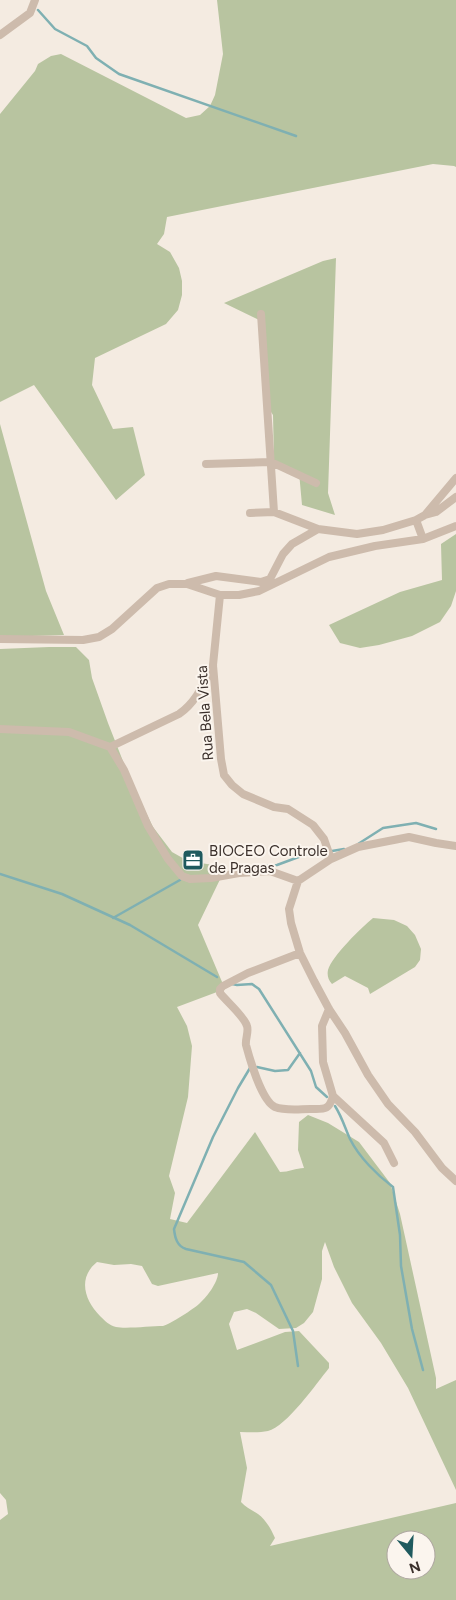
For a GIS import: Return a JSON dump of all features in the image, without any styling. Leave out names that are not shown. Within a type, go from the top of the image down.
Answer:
[{"type":"street","points":[[0,36],[30,13],[35,0]]},
{"type":"street","points":[[261,314],[274,512]]},
{"type":"street","points":[[206,464],[271,462],[316,483]]},
{"type":"street","points":[[425,516],[456,478]]},
{"type":"street","points":[[250,513],[274,512],[318,529],[357,534],[383,530],[416,520],[436,512],[456,497]]},
{"type":"street","points":[[416,520],[423,539]]},
{"type":"street","points":[[187,584],[220,595],[239,595],[259,591],[329,558],[375,546],[423,539],[456,526]]},
{"type":"street","points":[[0,639],[83,640],[99,636],[112,629],[157,588],[169,584],[187,584],[216,576],[261,582],[270,579],[283,554],[292,544],[318,529]]},
{"type":"street","name":"Rua Bela Vista","points":[[220,595],[213,665],[224,776],[243,794],[288,810],[313,825],[324,839],[331,859]]},
{"type":"street","points":[[110,747],[187,709],[199,694],[213,665]]},
{"type":"street","points":[[0,729],[69,732],[110,747],[124,770],[148,826],[168,859],[182,876],[190,879],[211,878],[239,873],[270,871],[298,881]]},
{"type":"street","points":[[456,846],[436,844],[409,837],[358,847],[331,859],[298,881],[289,909],[300,953],[329,1009],[345,1032],[368,1075],[388,1104],[415,1132],[442,1168],[456,1181]]},
{"type":"street","points":[[300,953],[248,973],[220,989],[220,993],[247,1026],[247,1048],[260,1088],[270,1104],[276,1108],[324,1109],[331,1104],[333,1096],[323,1062],[322,1026],[329,1009]]},
{"type":"street","points":[[333,1096],[384,1143],[394,1163]]},
{"type":"green space","points":[[217,0],[456,0],[456,167],[433,164],[167,217],[164,234],[157,244],[170,252],[179,268],[182,281],[182,295],[178,310],[166,324],[95,358],[92,385],[113,429],[133,427],[145,475],[116,500],[34,385],[0,402],[0,114],[35,71],[38,64],[51,56],[61,54],[186,118],[200,115],[210,106],[215,95],[223,54]]},
{"type":"green space","points":[[336,258],[328,493],[335,515],[302,505],[299,472],[274,460],[273,415],[269,409],[263,322],[224,303],[323,261]]},
{"type":"green space","points":[[0,424],[46,591],[64,635],[0,637]]},
{"type":"green space","points":[[456,534],[456,591],[451,606],[440,622],[412,636],[379,645],[360,648],[340,643],[329,625],[400,592],[442,580],[441,544]]},
{"type":"green space","points":[[76,647],[89,660],[92,678],[108,723],[132,784],[153,827],[172,852],[188,861],[226,867],[198,925],[225,989],[177,1007],[187,1026],[192,1046],[188,1097],[169,1176],[175,1193],[170,1219],[187,1223],[255,1132],[280,1172],[283,1172],[304,1168],[298,1150],[299,1122],[308,1115],[328,1123],[359,1142],[390,1183],[400,1214],[436,1378],[436,1389],[456,1380],[456,1490],[408,1388],[381,1343],[352,1303],[334,1267],[325,1242],[322,1251],[322,1279],[313,1312],[304,1323],[296,1328],[279,1329],[247,1309],[234,1312],[229,1324],[237,1350],[285,1332],[299,1331],[329,1363],[329,1368],[317,1384],[283,1422],[268,1431],[240,1432],[247,1468],[241,1502],[261,1516],[268,1525],[275,1538],[270,1546],[456,1503],[456,1600],[0,1600],[0,1520],[8,1514],[6,1500],[0,1493],[0,649]],"holes":[[[97,1262],[114,1265],[131,1264],[142,1266],[152,1284],[158,1286],[218,1273],[218,1277],[203,1300],[193,1309],[171,1322],[163,1326],[120,1328],[104,1320],[95,1310],[87,1297],[85,1289],[87,1275]]]},
{"type":"green space","points":[[373,918],[394,920],[407,926],[415,935],[421,949],[420,960],[415,967],[370,994],[368,988],[345,976],[332,984],[329,979],[328,970],[335,957]]},
{"type":"waterway","points":[[38,10],[55,29],[87,46],[96,58],[119,74],[296,136]]},
{"type":"waterway","points":[[358,844],[383,828],[416,823],[436,829]]},
{"type":"waterway","points":[[332,851],[344,849]]},
{"type":"waterway","points":[[245,867],[277,865],[304,855],[321,852]]},
{"type":"waterway","points":[[0,874],[62,894],[130,925],[217,977]]},
{"type":"waterway","points":[[113,918],[180,880]]},
{"type":"waterway","points":[[232,984],[252,984],[259,989],[311,1071],[316,1087],[327,1097]]},
{"type":"waterway","points":[[257,1067],[275,1071],[288,1070],[300,1053]]},
{"type":"waterway","points":[[250,1068],[213,1137],[174,1232],[177,1241],[183,1248],[244,1262],[271,1285],[293,1331],[298,1366]]},
{"type":"waterway","points":[[335,1106],[350,1139],[363,1159],[393,1187],[400,1235],[401,1266],[412,1329],[423,1370]]},
{"type":"place","name":"BIOCEO Controle de Pragas","points":[[193,860]]}]
